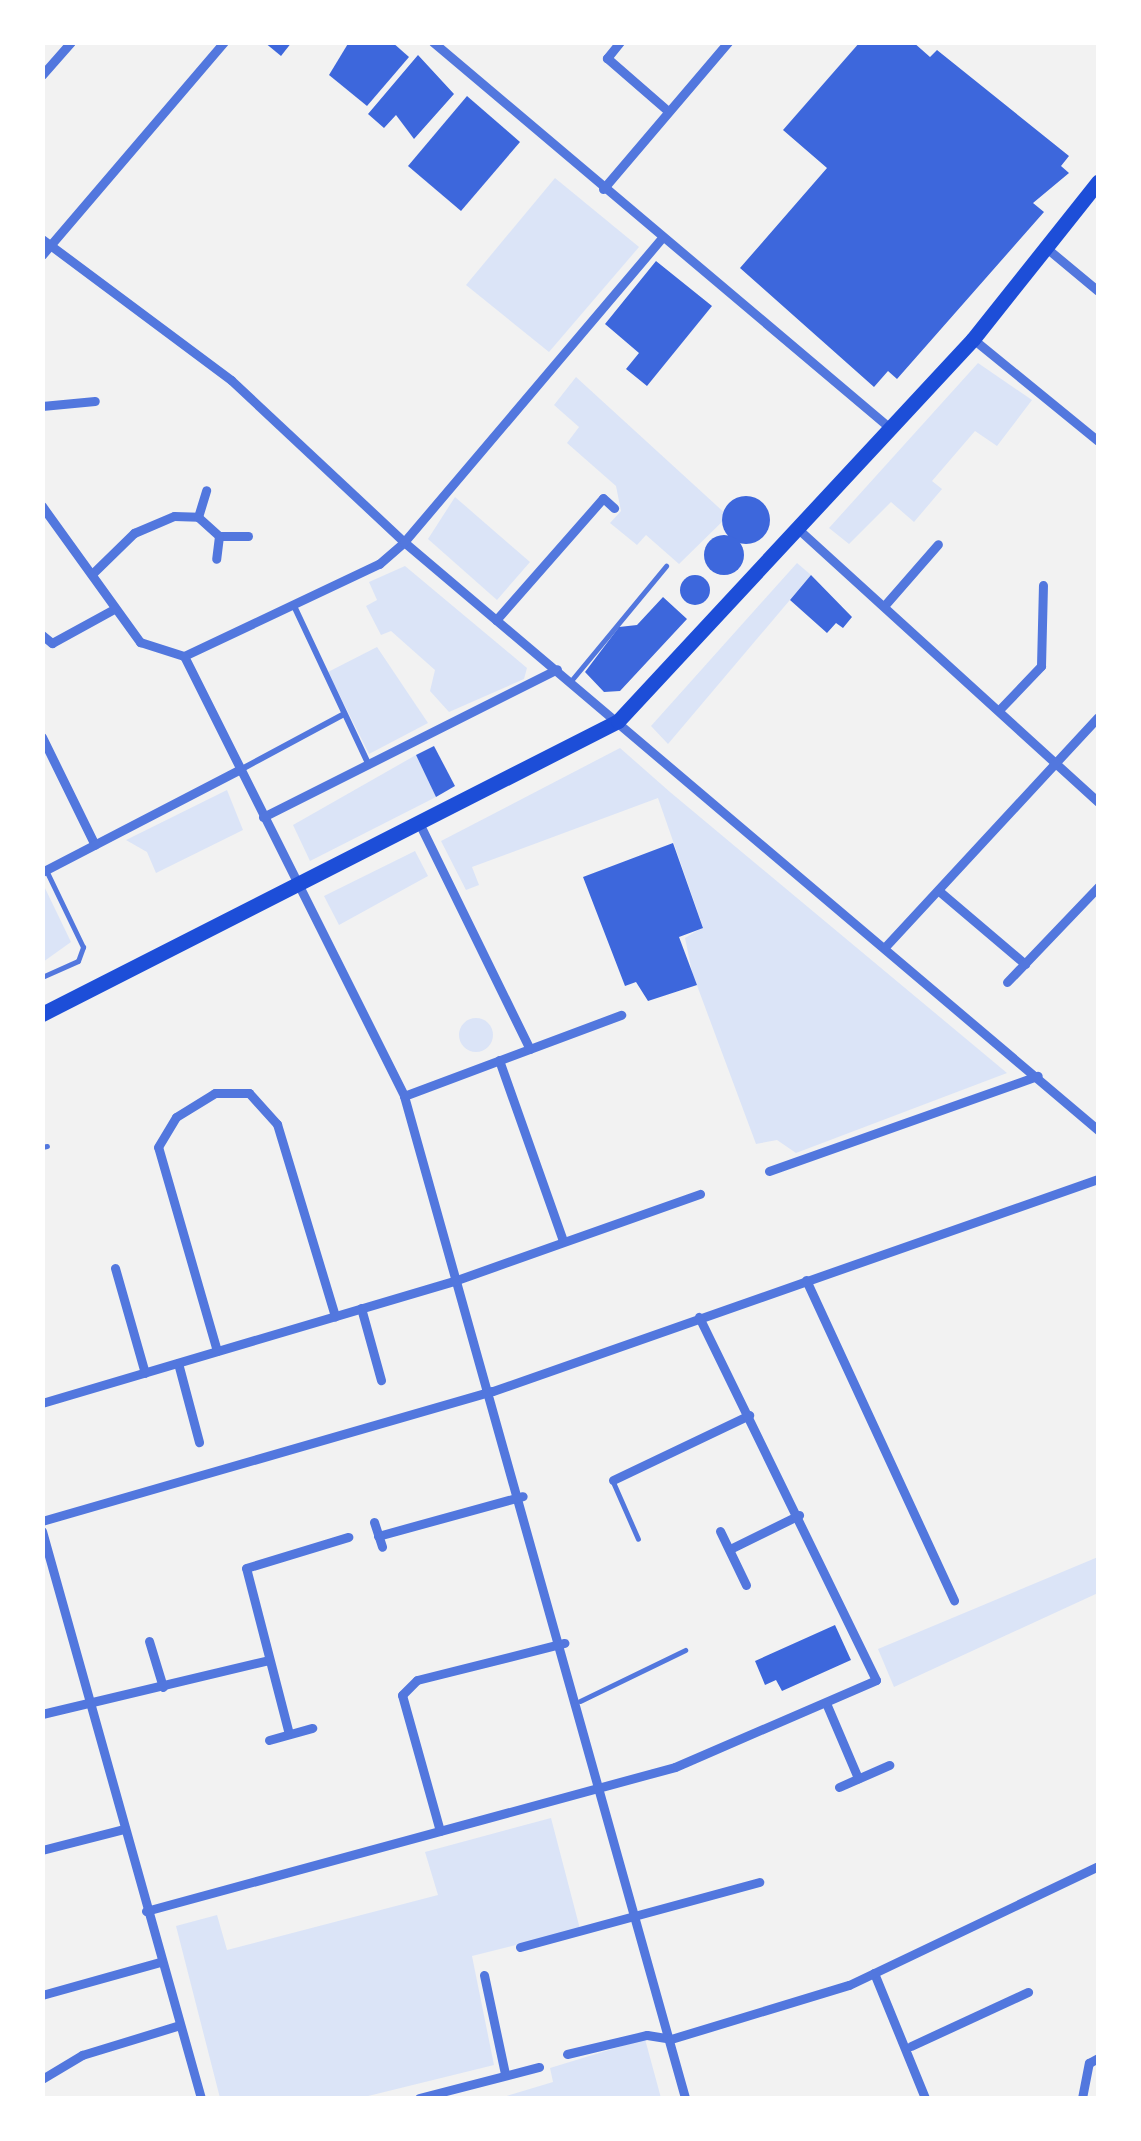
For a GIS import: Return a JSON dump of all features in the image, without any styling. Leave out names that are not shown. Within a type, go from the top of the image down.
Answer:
[{"type":"highway","points":[[42,1014],[422,828],[618,721],[795,526],[973,339],[1098,182]]},
{"type":"street","points":[[42,75],[70,42]]},
{"type":"street","points":[[42,255],[54,248],[224,42]]},
{"type":"street","points":[[433,42],[603,190],[890,428]]},
{"type":"street","points":[[620,42],[607,58],[668,111]]},
{"type":"street","points":[[603,190],[728,42]]},
{"type":"street","points":[[42,238],[231,380],[404,542],[1098,1130]]},
{"type":"street","points":[[42,506],[114,609],[156,652],[184,656],[294,608],[404,542],[662,238]]},
{"type":"street","points":[[1044,246],[1098,291]]},
{"type":"street","points":[[973,339],[1098,441]]},
{"type":"street","points":[[42,406],[95,401]]},
{"type":"street","points":[[198,517],[206,490]]},
{"type":"street","points":[[496,620],[603,498],[614,508]]},
{"type":"street","points":[[92,574],[152,523],[198,517],[219,536],[248,536]]},
{"type":"street","points":[[795,526],[1098,802]]},
{"type":"street","points":[[216,560],[219,536]]},
{"type":"street","points":[[884,606],[938,544]]},
{"type":"street","points":[[999,710],[1040,666],[1042,585]]},
{"type":"street","points":[[294,608],[369,765]]},
{"type":"street","points":[[42,635],[52,643],[114,609]]},
{"type":"street","points":[[184,656],[404,1096],[454,1281],[494,1391],[639,1915],[685,2098]]},
{"type":"street","points":[[263,817],[557,669]]},
{"type":"street","points":[[44,871],[344,714]]},
{"type":"street","points":[[885,947],[1098,716]]},
{"type":"street","points":[[42,737],[94,845]]},
{"type":"street","points":[[422,828],[530,1049]]},
{"type":"street","points":[[1007,982],[1098,886]]},
{"type":"street","points":[[939,891],[1025,964]]},
{"type":"street","points":[[404,1096],[621,1015]]},
{"type":"street","points":[[499,1060],[563,1241]]},
{"type":"street","points":[[768,1171],[1038,1076]]},
{"type":"street","points":[[217,1351],[158,1147],[176,1117],[215,1093],[249,1092],[277,1124],[334,1316]]},
{"type":"street","points":[[42,1520],[494,1391],[1098,1179]]},
{"type":"street","points":[[42,1403],[454,1281],[700,1194]]},
{"type":"street","points":[[115,1268],[145,1372]]},
{"type":"street","points":[[806,1280],[954,1600]]},
{"type":"street","points":[[361,1308],[381,1380]]},
{"type":"street","points":[[146,1911],[604,1787],[826,1704],[876,1680],[699,1316]]},
{"type":"street","points":[[178,1363],[200,1442]]},
{"type":"street","points":[[613,1480],[748,1415]]},
{"type":"street","points":[[374,1522],[380,1542],[523,1496]]},
{"type":"street","points":[[730,1549],[799,1515]]},
{"type":"street","points":[[42,1531],[87,1703],[201,2098]]},
{"type":"street","points":[[720,1531],[746,1584]]},
{"type":"street","points":[[289,1734],[246,1568],[348,1536]]},
{"type":"street","points":[[149,1642],[162,1687]]},
{"type":"street","points":[[440,1830],[401,1705],[406,1689],[564,1643]]},
{"type":"street","points":[[42,1714],[269,1660]]},
{"type":"street","points":[[826,1704],[858,1778]]},
{"type":"street","points":[[269,1740],[312,1728]]},
{"type":"street","points":[[839,1787],[889,1765]]},
{"type":"street","points":[[42,1850],[124,1829]]},
{"type":"street","points":[[567,2054],[647,2034],[672,2040],[874,1973],[1098,1866]]},
{"type":"street","points":[[520,1947],[759,1882]]},
{"type":"street","points":[[42,1995],[160,1962]]},
{"type":"street","points":[[874,1973],[911,2046],[925,2098]]},
{"type":"street","points":[[484,1975],[504,2074]]},
{"type":"street","points":[[911,2046],[1028,1992]]},
{"type":"street","points":[[42,2079],[82,2055],[180,2026]]},
{"type":"street","points":[[1082,2098],[1089,2063],[1098,2058]]},
{"type":"street","points":[[419,2098],[539,2068]]},
{"type":"lane","points":[[570,682],[666,566]]},
{"type":"lane","points":[[42,977],[78,960],[83,948],[44,871]]},
{"type":"lane","points":[[613,1480],[638,1538]]},
{"type":"lane","points":[[580,1701],[684,1650]]},
{"type":"shaded area","points":[[555,178],[639,247],[549,352],[466,285]]},
{"type":"shaded area","points":[[978,363],[1032,400],[997,446],[975,431],[932,481],[942,489],[914,522],[891,502],[849,544],[829,528]]},
{"type":"shaded area","points":[[576,377],[728,516],[679,564],[646,535],[637,545],[610,523],[621,511],[616,486],[567,443],[579,427],[554,405]]},
{"type":"shaded area","points":[[455,497],[530,562],[497,600],[428,539]]},
{"type":"shaded area","points":[[797,563],[811,575],[668,744],[651,726]]},
{"type":"shaded area","points":[[405,566],[527,668],[524,679],[449,712],[430,691],[435,670],[391,631],[381,635],[366,606],[377,600],[369,582]]},
{"type":"shaded area","points":[[377,647],[428,723],[369,754],[328,672]]},
{"type":"shaded area","points":[[620,748],[1007,1073],[796,1153],[777,1140],[756,1144],[692,972],[685,938],[703,927],[658,798],[472,867],[479,885],[466,890],[441,841]]},
{"type":"shaded area","points":[[416,755],[436,797],[310,861],[293,825]]},
{"type":"shaded area","points":[[227,790],[243,830],[156,873],[147,852],[126,840]]},
{"type":"shaded area","points":[[415,851],[428,876],[339,925],[324,896]]},
{"type":"shaded area","points":[[43,884],[71,942],[43,962]]},
{"type":"shaded area","points":[[476,1018],[488,1023],[493,1035],[488,1047],[476,1052],[464,1047],[459,1035],[464,1023]]},
{"type":"shaded area","points":[[1098,1557],[1098,1593],[894,1687],[878,1649]]},
{"type":"shaded area","points":[[551,1818],[580,1929],[472,1956],[494,2065],[360,2098],[220,2098],[176,1926],[217,1915],[227,1950],[438,1895],[425,1852]]},
{"type":"shaded area","points":[[645,2039],[661,2098],[500,2098],[553,2082],[550,2068]]},
{"type":"building","points":[[264,42],[292,42],[281,56]]},
{"type":"building","points":[[349,42],[392,42],[409,57],[367,106],[329,75]]},
{"type":"building","points":[[860,42],[913,42],[930,57],[937,50],[1069,156],[1061,166],[1069,173],[1033,203],[1044,212],[897,379],[888,371],[874,387],[740,268],[827,168],[783,130]]},
{"type":"building","points":[[418,55],[454,94],[414,139],[396,115],[384,128],[368,114]]},
{"type":"building","points":[[467,96],[520,142],[461,211],[408,166]]},
{"type":"building","points":[[656,261],[712,306],[647,386],[626,369],[639,353],[605,324]]},
{"type":"building","points":[[746,496],[763,503],[770,520],[763,537],[746,544],[729,537],[722,520],[729,503]]},
{"type":"building","points":[[724,535],[738,541],[744,555],[738,569],[724,575],[710,569],[704,555],[710,541]]},
{"type":"building","points":[[695,575],[705,580],[710,590],[705,600],[695,605],[685,600],[680,590],[685,580]]},
{"type":"building","points":[[811,575],[852,617],[843,628],[836,623],[827,633],[790,600]]},
{"type":"building","points":[[663,597],[687,619],[620,691],[604,692],[585,672],[619,627],[637,625]]},
{"type":"building","points":[[434,746],[455,786],[436,797],[416,755]]},
{"type":"building","points":[[673,843],[703,928],[679,937],[697,985],[648,1001],[636,982],[625,986],[583,877]]},
{"type":"building","points":[[835,1625],[851,1660],[782,1691],[776,1680],[765,1685],[755,1661]]}]
